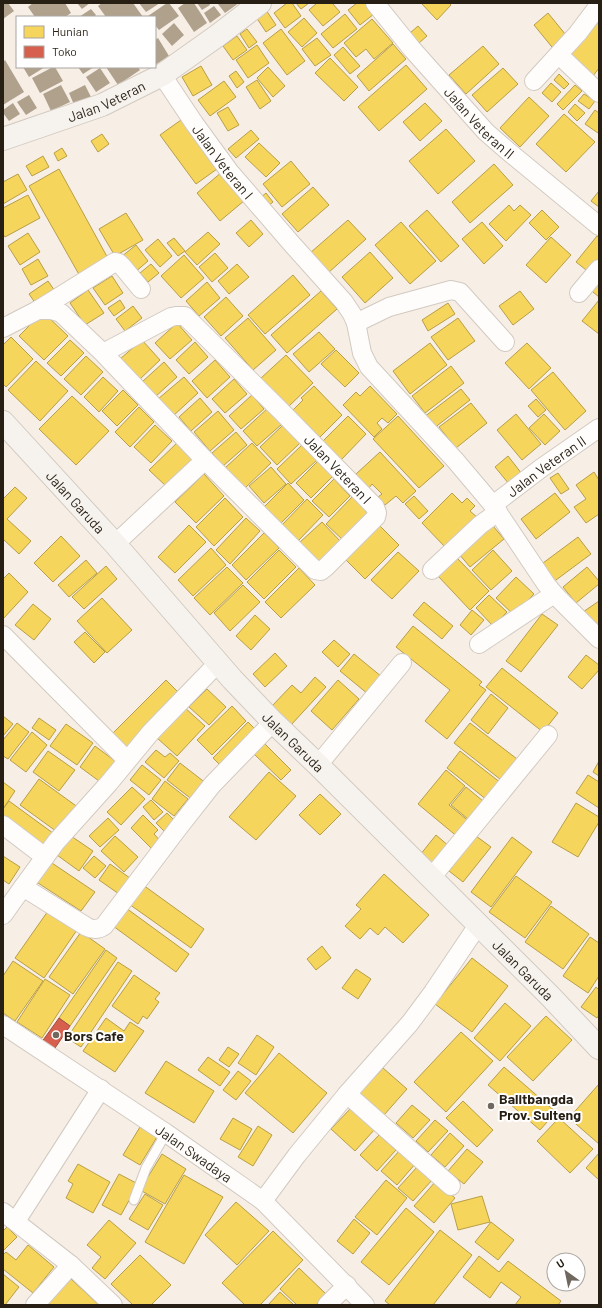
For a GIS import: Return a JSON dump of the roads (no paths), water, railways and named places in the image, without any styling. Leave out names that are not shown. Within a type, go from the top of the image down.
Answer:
[{"type":"street","name":"Jalan Veteran II","points":[[375,3],[412,49],[486,132],[599,226]]},
{"type":"street","name":"Jalan Veteran","points":[[3,139],[102,105],[162,75],[255,4]]},
{"type":"street","points":[[534,81],[578,33],[599,5]]},
{"type":"street","points":[[559,55],[599,94]]},
{"type":"street","name":"Jalan Veteran I","points":[[162,75],[194,123],[229,171],[344,302],[356,323],[362,353],[369,367],[455,460],[496,509],[554,594],[599,639]]},
{"type":"street","points":[[3,328],[38,310],[115,262],[122,266],[141,289]]},
{"type":"street","points":[[579,293],[599,269]]},
{"type":"street","points":[[356,323],[389,307],[451,290],[460,292],[505,342]]},
{"type":"street","name":"Jalan Veteran I","points":[[38,310],[51,310],[62,313],[103,353],[205,460],[316,570],[321,571],[326,567],[376,516],[377,513],[375,507],[185,316],[171,317],[103,353]]},
{"type":"street","name":"Jalan Garuda","points":[[3,422],[115,544],[218,663],[273,722],[550,996],[599,1048]]},
{"type":"street","name":"Jalan Veteran II","points":[[432,570],[540,469],[599,428]]},
{"type":"street","points":[[115,544],[205,460]]},
{"type":"street","points":[[479,644],[554,594]]},
{"type":"street","points":[[3,635],[127,760]]},
{"type":"street","points":[[3,915],[45,857],[127,760],[151,732],[218,663]]},
{"type":"street","points":[[318,765],[402,663]]},
{"type":"street","points":[[23,887],[87,928],[100,929],[104,926],[212,785],[273,722]]},
{"type":"street","points":[[431,878],[548,735]]},
{"type":"street","points":[[3,825],[45,857]]},
{"type":"street","points":[[263,1201],[297,1155],[347,1094],[410,1023],[433,992],[478,925]]},
{"type":"street","name":"Jalan Swadaya","points":[[3,1025],[166,1132],[263,1201],[365,1305]]},
{"type":"street","points":[[101,1089],[10,1217],[71,1265],[113,1305]]},
{"type":"street","points":[[347,1094],[451,1186]]},
{"type":"street","points":[[35,1305],[71,1265]]},
{"type":"street","points":[[326,1305],[347,1286]]},
{"type":"lane","points":[[134,1200],[146,1168],[166,1132]]},
{"type":"place","name":"Bors Cafe","points":[[56,1035]]},
{"type":"place","name":"Balitbangda Prov. Sulteng","points":[[491,1106]]}]
